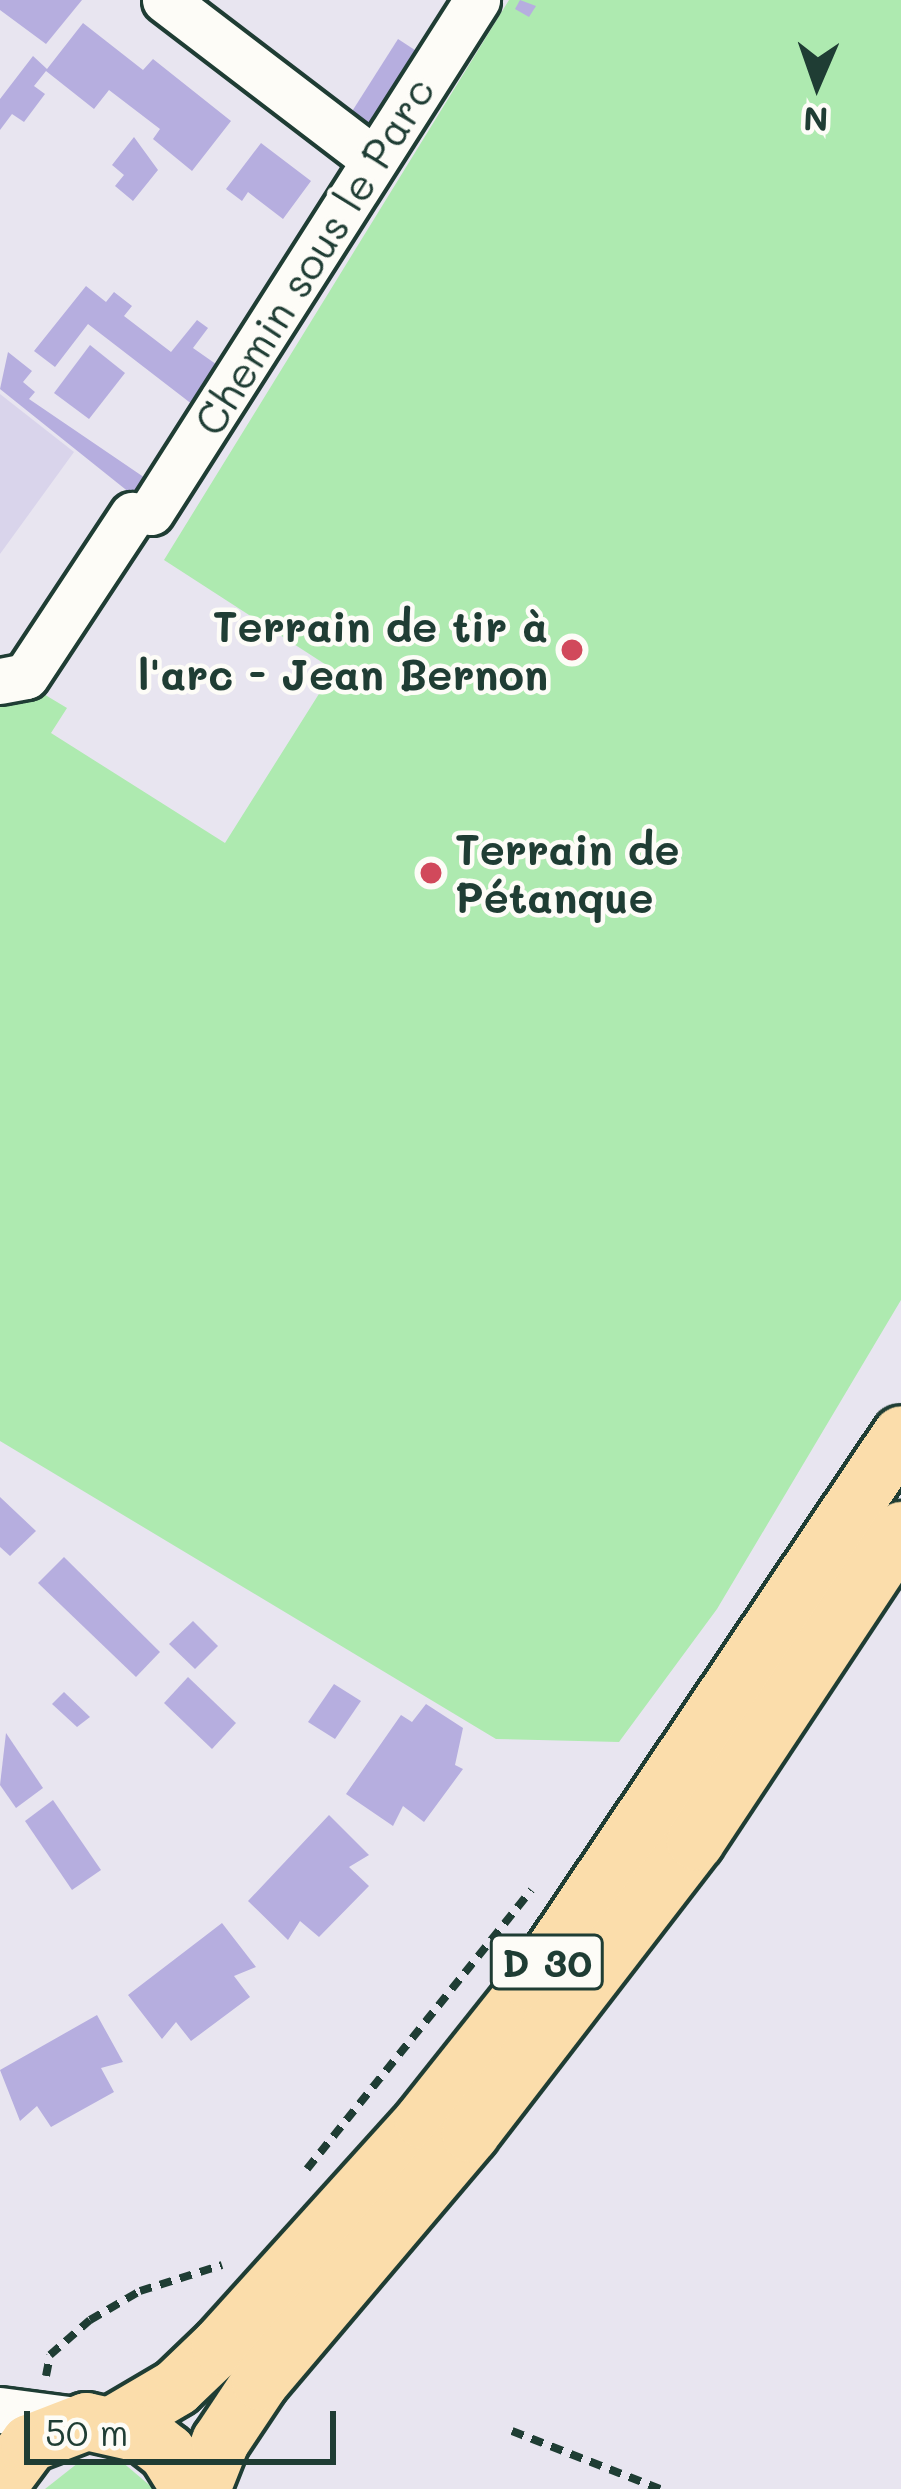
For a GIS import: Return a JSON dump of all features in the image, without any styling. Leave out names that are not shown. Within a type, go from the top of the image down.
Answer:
[{"type":"main road","name":"D 30","points":[[82,2410],[176,2387],[220,2345],[423,2120],[518,2000],[711,1726],[901,1434]]},
{"type":"main road","name":"D 30","points":[[201,2489],[220,2441],[260,2381],[470,2133],[695,1841],[901,1530]]},
{"type":"main road","points":[[0,2482],[29,2443],[82,2410],[167,2452],[190,2489]]},
{"type":"street","points":[[165,0],[374,160]]},
{"type":"street","name":"Chemin sous le Parc","points":[[0,681],[26,676],[141,513],[477,0]]},
{"type":"street","points":[[0,2410],[82,2410]]},
{"type":"path","points":[[290,2190],[545,1872]]},
{"type":"path","points":[[82,2410],[50,2355],[90,2320],[140,2291],[207,2273],[237,2252]]},
{"type":"path","points":[[512,2431],[660,2489]]},
{"type":"shaded area","points":[[0,394],[74,452],[0,554]]},
{"type":"green space","points":[[509,0],[901,0],[901,1300],[717,1609],[619,1742],[496,1739],[0,1441],[0,691],[27,684],[67,708],[51,733],[225,843],[334,670],[164,560]]},
{"type":"green space","points":[[83,2459],[121,2461],[154,2489],[45,2489]]},
{"type":"building","points":[[0,0],[82,0],[46,44],[0,10]]},
{"type":"building","points":[[520,0],[536,6],[529,17],[515,9]]},
{"type":"building","points":[[83,23],[143,70],[153,59],[231,121],[192,171],[153,139],[160,129],[109,90],[94,109],[46,71],[34,86],[45,94],[24,122],[12,114],[0,130],[0,99],[33,56],[47,69]]},
{"type":"building","points":[[398,39],[421,54],[383,121],[365,124],[351,113]]},
{"type":"building","points":[[134,137],[158,170],[133,201],[115,186],[124,175],[112,165]]},
{"type":"building","points":[[261,143],[311,181],[283,219],[248,192],[242,201],[226,189]]},
{"type":"building","points":[[86,286],[106,302],[114,292],[132,306],[124,316],[171,352],[197,320],[208,328],[193,348],[223,369],[197,408],[88,324],[55,367],[34,351]]},
{"type":"building","points":[[90,345],[125,373],[89,419],[54,393]]},
{"type":"building","points":[[8,352],[32,371],[23,382],[35,392],[29,399],[151,482],[135,497],[0,389]]},
{"type":"building","points":[[0,1497],[36,1531],[10,1556],[0,1547]]},
{"type":"building","points":[[64,1557],[160,1652],[136,1677],[38,1583]]},
{"type":"building","points":[[193,1621],[218,1646],[195,1669],[169,1644]]},
{"type":"building","points":[[188,1677],[236,1723],[212,1749],[164,1703]]},
{"type":"building","points":[[334,1684],[361,1701],[335,1739],[308,1722]]},
{"type":"building","points":[[64,1692],[90,1717],[77,1727],[52,1704]]},
{"type":"building","points":[[426,1704],[463,1728],[455,1765],[463,1769],[424,1822],[403,1806],[393,1826],[346,1794],[401,1715],[412,1722]]},
{"type":"building","points":[[6,1733],[43,1788],[16,1808],[0,1785]]},
{"type":"building","points":[[53,1800],[101,1870],[72,1890],[25,1821]]},
{"type":"building","points":[[329,1815],[369,1855],[349,1867],[369,1886],[319,1937],[300,1921],[288,1940],[248,1901]]},
{"type":"building","points":[[222,1923],[256,1967],[234,1976],[250,1997],[191,2041],[176,2022],[162,2039],[128,1995]]},
{"type":"building","points":[[97,2015],[123,2062],[101,2068],[114,2092],[51,2127],[37,2106],[20,2121],[0,2070]]},
{"type":"place","name":"Terrain de tir à l'arc - Jean Bernon","points":[[572,650]]},
{"type":"place","name":"Terrain de Pétanque","points":[[431,873]]}]
